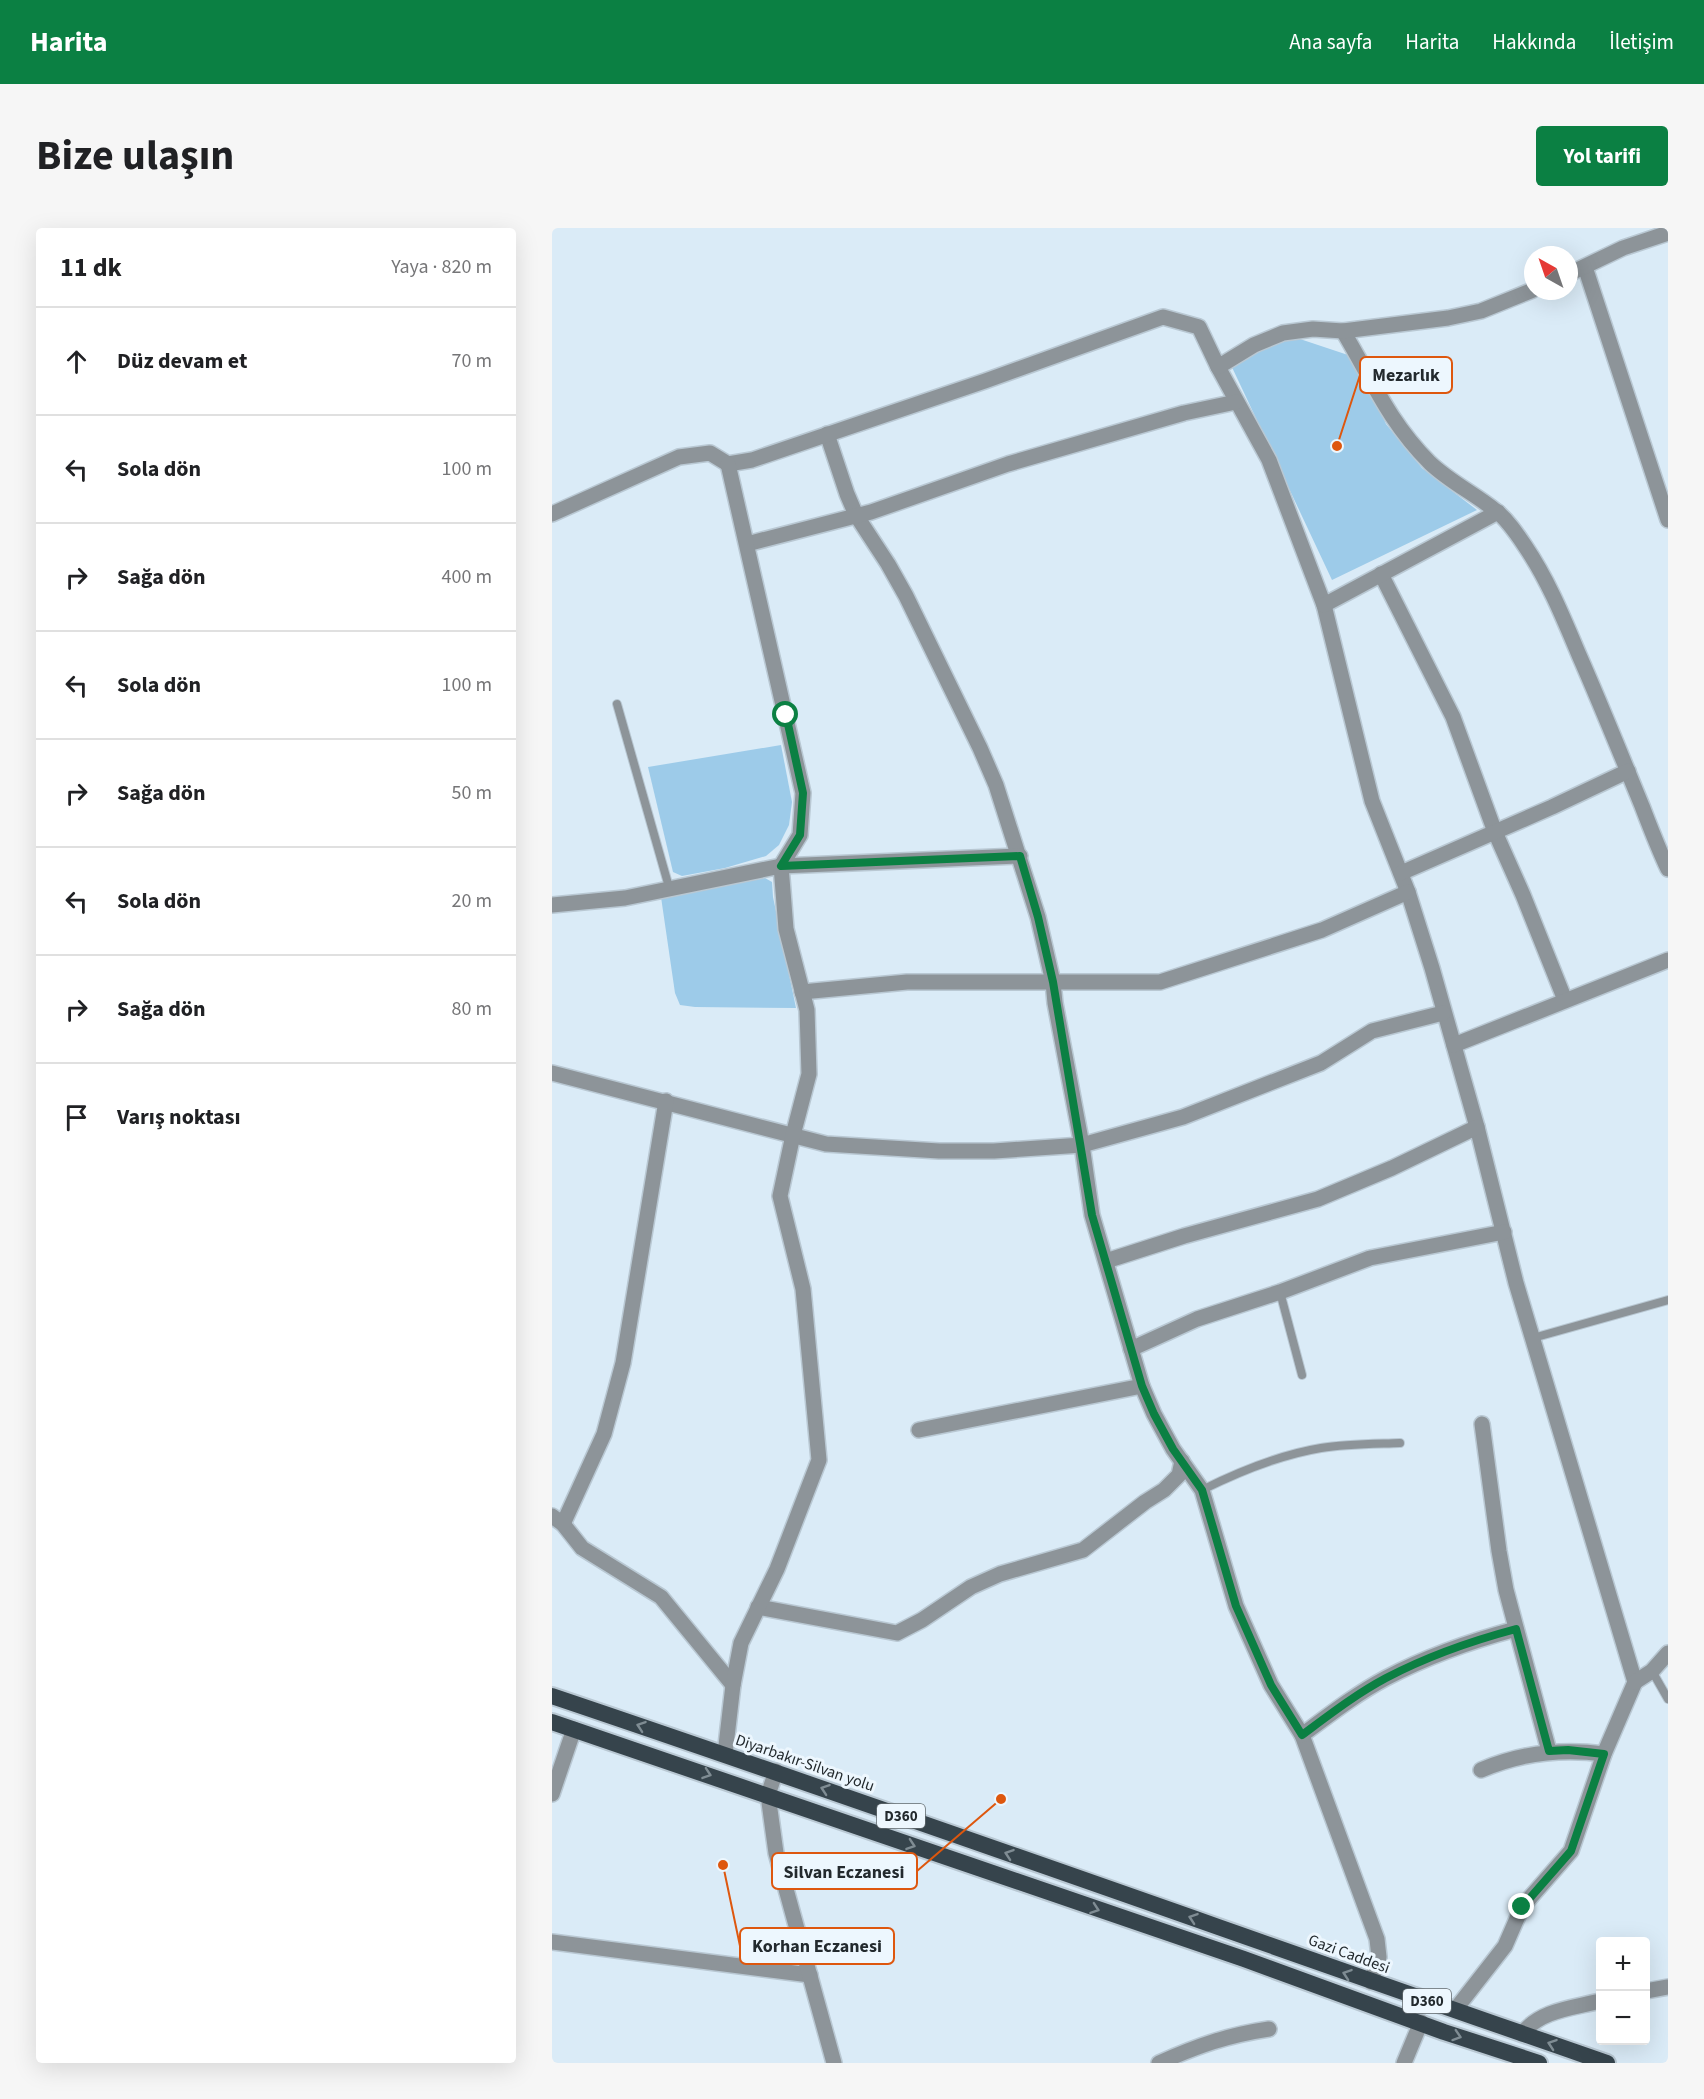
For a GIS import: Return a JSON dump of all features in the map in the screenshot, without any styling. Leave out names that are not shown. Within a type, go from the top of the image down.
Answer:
[{"type":"highway","name":"Diyarbakır-Silvan yolu","points":[[552,1696],[776,1771],[1249,1937]]},
{"type":"highway","name":"D360","points":[[552,1722],[1244,1959],[1444,2032],[1539,2063]]},
{"type":"highway","name":"Gazi Caddesi","points":[[1249,1937],[1371,1982],[1607,2063]]},
{"type":"street","points":[[1578,270],[1632,244],[1668,233]]},
{"type":"street","points":[[1585,267],[1668,520]]},
{"type":"street","points":[[1218,367],[1254,345],[1283,333],[1313,329],[1343,332],[1448,318],[1481,311],[1524,294]]},
{"type":"street","points":[[552,514],[679,457],[710,453],[728,464],[752,460],[985,381],[1163,317],[1199,327],[1236,402],[1269,460],[1323,604],[1372,801],[1408,892],[1432,968],[1443,1013],[1478,1127],[1533,1338],[1635,1682]]},
{"type":"street","points":[[1343,332],[1383,404],[1412,444],[1459,486],[1498,512],[1523,542],[1552,591],[1668,869]]},
{"type":"street","points":[[747,544],[871,512],[1008,464],[1184,413],[1236,402]]},
{"type":"street","points":[[827,434],[856,515],[906,596],[996,785],[1038,917],[1053,982],[1092,1215],[1142,1386],[1173,1449],[1202,1490],[1236,1606],[1271,1685],[1302,1735],[1377,1939],[1379,1957],[1371,1982]]},
{"type":"street","points":[[725,1754],[733,1685],[741,1643],[777,1569],[819,1460],[803,1289],[780,1196],[809,1074],[807,1010],[786,929],[781,866],[800,835],[803,793],[728,464]]},
{"type":"street","points":[[1323,604],[1498,512]]},
{"type":"street","points":[[1381,574],[1453,717],[1495,832],[1565,1000]]},
{"type":"street","points":[[1401,873],[1628,771]]},
{"type":"street","points":[[552,905],[625,898],[669,887],[781,866],[1020,856]]},
{"type":"street","points":[[802,992],[907,982],[1160,982],[1322,930],[1408,892]]},
{"type":"street","points":[[1454,1045],[1668,960]]},
{"type":"street","points":[[552,1073],[826,1144],[939,1151],[994,1151],[1082,1145],[1184,1117],[1321,1063],[1372,1031],[1443,1013]]},
{"type":"street","points":[[666,1101],[623,1363],[604,1434],[558,1520],[582,1548],[661,1597],[733,1685]]},
{"type":"street","points":[[1106,1261],[1318,1198],[1392,1168],[1478,1127]]},
{"type":"street","points":[[1131,1349],[1197,1319],[1281,1292],[1370,1258],[1504,1232]]},
{"type":"street","points":[[920,1430],[1142,1386]]},
{"type":"street","points":[[1482,1424],[1499,1551],[1516,1629],[1549,1751]]},
{"type":"street","points":[[758,1607],[897,1633],[922,1620],[971,1587],[990,1578],[1083,1550],[1164,1490],[1179,1475],[1182,1461]]},
{"type":"street","points":[[1302,1735],[1362,1692],[1408,1667],[1455,1647],[1516,1629]]},
{"type":"street","points":[[1455,2010],[1505,1946],[1522,1907],[1571,1851],[1604,1754],[1635,1682],[1652,1671],[1668,1653]]},
{"type":"street","points":[[552,1794],[574,1729]]},
{"type":"street","points":[[1481,1770],[1514,1758],[1549,1751],[1568,1750],[1604,1754]]},
{"type":"street","points":[[776,1771],[768,1795],[776,1853],[834,2063]]},
{"type":"street","points":[[552,1942],[810,1975]]},
{"type":"street","points":[[1650,1990],[1668,1988]]},
{"type":"street","points":[[1522,2034],[1528,2025],[1547,2014],[1596,2002]]},
{"type":"street","points":[[1404,2063],[1421,2022]]},
{"type":"street","points":[[1159,2063],[1195,2046],[1269,2029]]},
{"type":"lane","points":[[617,704],[669,887]]},
{"type":"lane","points":[[1281,1292],[1302,1375]]},
{"type":"lane","points":[[1533,1338],[1668,1300]]},
{"type":"lane","points":[[1202,1490],[1241,1471],[1295,1454],[1322,1448],[1400,1443]]},
{"type":"lane","points":[[1652,1671],[1668,1699]]},
{"type":"shaded area","points":[[1288,335],[1357,358],[1386,424],[1422,468],[1477,510],[1332,580],[1230,363]]},
{"type":"shaded area","points":[[781,745],[792,802],[789,825],[779,845],[766,856],[725,868],[682,876],[673,872],[648,767]]},
{"type":"shaded area","points":[[765,878],[772,882],[773,897],[796,1008],[680,1005],[675,993],[661,897]]},
{"type":"place","name":"Mezarlık","points":[[1337,446]]},
{"type":"place","name":"Silvan Eczanesi","points":[[1001,1799]]},
{"type":"place","name":"Korhan Eczanesi","points":[[723,1865]]},
{"type":"route","points":[[786,715],[803,793],[800,835],[781,866],[1020,856],[1038,917],[1053,982],[1092,1215],[1142,1386],[1173,1449],[1202,1490],[1225,1573],[1251,1643],[1271,1685],[1302,1735],[1385,1678],[1455,1647],[1516,1629],[1549,1751],[1568,1750],[1604,1754],[1571,1851],[1522,1907]]}]
